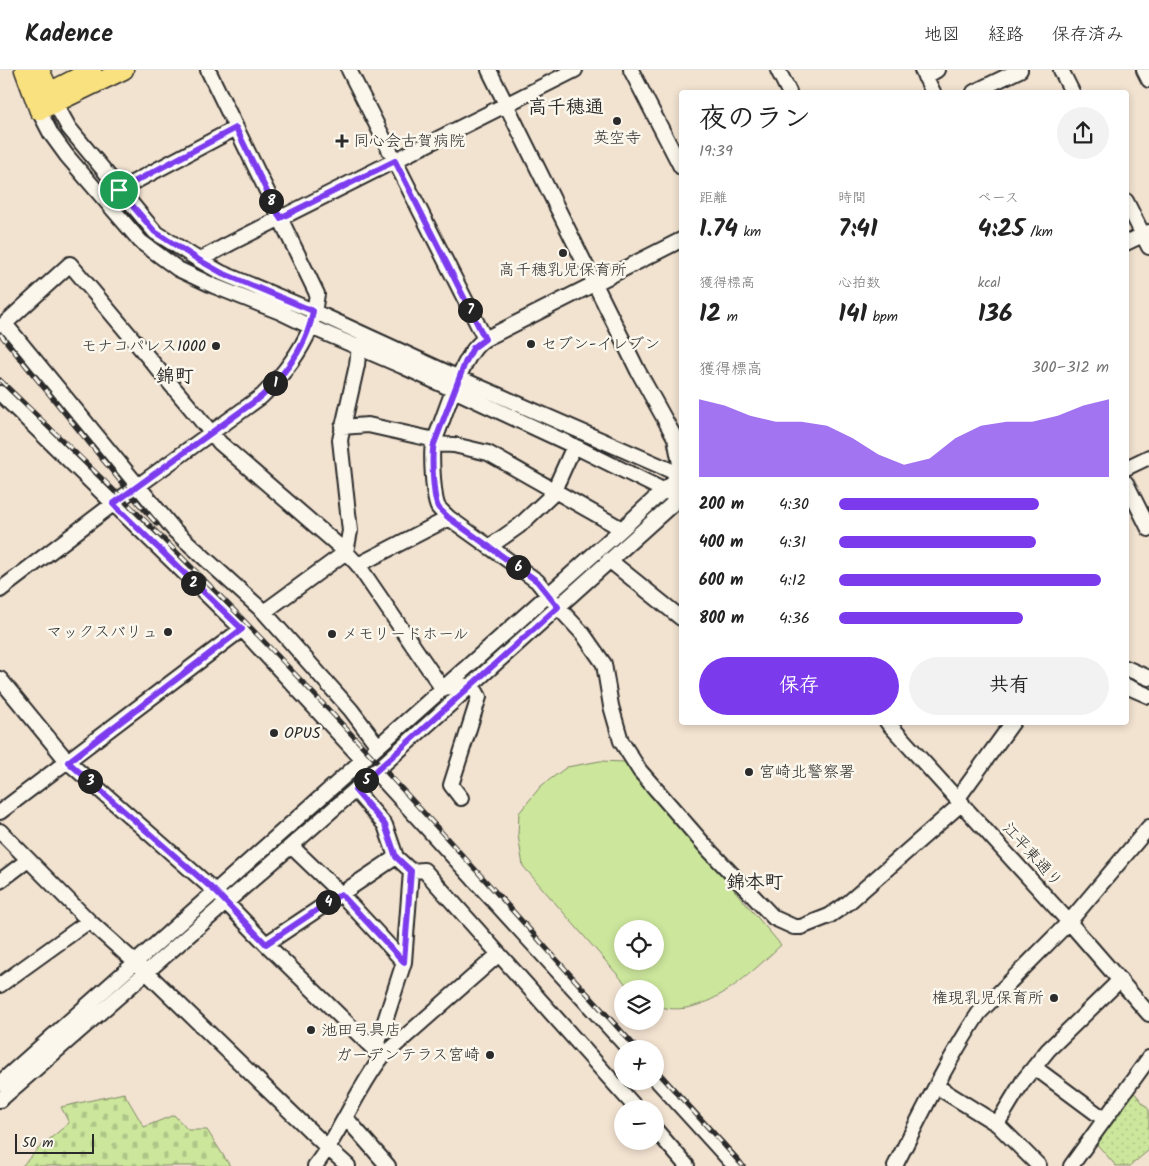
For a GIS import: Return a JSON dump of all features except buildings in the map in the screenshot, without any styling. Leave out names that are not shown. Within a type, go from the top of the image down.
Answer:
[{"type":"main road","points":[[24,70],[45,101]]},
{"type":"main road","points":[[40,70],[45,101]]},
{"type":"main road","points":[[45,101],[92,70]]},
{"type":"main road","points":[[45,101],[124,70]]},
{"type":"street","points":[[0,590],[113,504],[262,396],[293,361],[311,327],[317,294],[208,70]]},
{"type":"street","points":[[349,70],[485,339]]},
{"type":"street","points":[[489,70],[638,371],[675,438],[679,459]]},
{"type":"street","points":[[199,260],[575,70]]},
{"type":"street","points":[[631,70],[679,163]]},
{"type":"street","points":[[778,70],[788,90]]},
{"type":"street","points":[[977,90],[998,75],[1020,70]]},
{"type":"street","points":[[1061,70],[1071,90]]},
{"type":"street","points":[[1144,70],[1149,80]]},
{"type":"street","points":[[928,72],[932,90]]},
{"type":"street","points":[[45,101],[155,232],[199,260],[222,273],[313,311],[574,446],[664,490],[679,494]]},
{"type":"street","points":[[45,101],[50,134],[67,156],[141,242],[178,269],[311,327],[457,384],[679,475]]},
{"type":"street","points":[[119,190],[236,128]]},
{"type":"street","points":[[1129,206],[1147,238],[1129,242]]},
{"type":"street","points":[[679,241],[485,339],[473,348],[434,442],[432,452],[435,496],[438,506],[449,518],[537,581],[547,595],[583,634],[604,664],[611,706],[621,742],[640,771],[708,849],[774,918],[794,927],[801,927],[829,916],[848,904],[960,801],[1011,725]]},
{"type":"street","points":[[378,746],[351,710],[264,612],[175,531],[2,326],[70,264],[220,443],[346,552],[358,566],[442,688]]},
{"type":"street","points":[[264,612],[346,552],[350,531],[339,448],[342,427],[357,365],[359,346]]},
{"type":"street","points":[[0,394],[242,629],[363,760]]},
{"type":"street","points":[[342,427],[368,425],[434,442],[488,453],[555,489],[622,529]]},
{"type":"street","points":[[489,547],[544,503],[555,489],[574,446]]},
{"type":"street","points":[[1129,467],[1149,457]]},
{"type":"street","points":[[0,1100],[141,968],[216,892],[679,478]]},
{"type":"street","points":[[1129,489],[1149,529]]},
{"type":"street","points":[[0,1083],[141,968],[226,903],[472,685],[679,496]]},
{"type":"street","points":[[358,566],[449,518]]},
{"type":"street","points":[[609,560],[679,616]]},
{"type":"street","points":[[0,812],[242,629]]},
{"type":"street","points":[[1129,669],[1149,678]]},
{"type":"street","points":[[0,678],[68,762],[216,892],[378,1054]]},
{"type":"street","points":[[442,688],[472,685]]},
{"type":"street","points":[[461,798],[451,786],[479,697],[472,685]]},
{"type":"street","points":[[1129,687],[1149,696]]},
{"type":"street","name":"江平東通り","points":[[890,725],[1069,922],[1149,1014]]},
{"type":"street","points":[[375,771],[621,1040]]},
{"type":"street","points":[[355,790],[385,825],[396,857],[411,871],[424,870],[629,1100]]},
{"type":"street","points":[[895,1166],[936,1086],[979,1014],[1069,922],[1149,827]]},
{"type":"street","points":[[0,831],[89,921],[141,968],[348,1166]]},
{"type":"street","points":[[291,846],[341,894],[404,962]]},
{"type":"street","points":[[266,944],[396,857]]},
{"type":"street","points":[[0,881],[28,860]]},
{"type":"street","points":[[315,1166],[346,1118],[378,1054],[404,962],[411,871]]},
{"type":"street","points":[[0,985],[89,921]]},
{"type":"street","points":[[378,1054],[499,954]]},
{"type":"street","points":[[997,1124],[1023,1082],[1048,1050],[1120,980]]},
{"type":"street","points":[[1071,1166],[1149,1058]]},
{"type":"street","points":[[1034,1067],[1104,1119]]},
{"type":"street","points":[[936,1086],[997,1124],[1039,1166]]},
{"type":"street","points":[[664,1088],[735,1166]]},
{"type":"street","points":[[346,1118],[388,1166]]},
{"type":"street","points":[[664,1139],[687,1166]]},
{"type":"green space","points":[[600,761],[625,762],[781,945],[755,969],[724,993],[707,1002],[690,1007],[672,1009],[664,1007],[664,980],[622,980],[523,866],[518,835],[519,813],[541,786],[567,767]]},
{"type":"green space","points":[[1132,1090],[1149,1110],[1149,1150],[1130,1166],[1116,1166],[1094,1141]]},
{"type":"green space","points":[[124,1093],[144,1127],[174,1115],[188,1130],[207,1130],[230,1166],[22,1166],[39,1148],[69,1123],[61,1107]]},
{"type":"railway","points":[[0,334],[157,524]]},
{"type":"railway","points":[[0,380],[170,545],[278,656],[433,823],[629,1040]]},
{"type":"railway","points":[[664,1079],[743,1166]]},
{"type":"place","name":"英空寺","points":[[617,121]]},
{"type":"place","name":"同心会古賀病院","points":[[342,141]]},
{"type":"place","name":"高千穂乳児保育所","points":[[563,253]]},
{"type":"place","name":"セブン-イレブン","points":[[531,344]]},
{"type":"place","name":"モナコパレス1000","points":[[216,346]]},
{"type":"place","name":"マックスバリュ","points":[[168,632]]},
{"type":"place","name":"メモリードホール","points":[[332,634]]},
{"type":"place","name":"OPUS","points":[[274,733]]},
{"type":"place","name":"宮崎北警察署","points":[[749,772]]},
{"type":"place","name":"権現乳児保育所","points":[[1054,998]]},
{"type":"place","name":"池田弓具店","points":[[311,1030]]},
{"type":"place","name":"ガーデンテラス宮崎","points":[[490,1055]]},
{"type":"district","name":"高千穂通","points":[[566,108]]},
{"type":"district","name":"錦町","points":[[175,377]]},
{"type":"district","name":"錦本町","points":[[755,883]]},
{"type":"route","points":[[236,128],[280,218],[395,161],[485,339],[473,348],[465,363],[434,444],[432,452],[435,496],[438,506],[449,518],[537,581],[558,607],[355,790],[385,825],[396,857],[411,871],[404,962],[341,894],[266,944],[216,892],[68,762],[242,629],[113,504],[262,396],[293,361],[311,327],[313,311],[222,273],[199,260],[155,232],[119,190],[236,128]]}]
